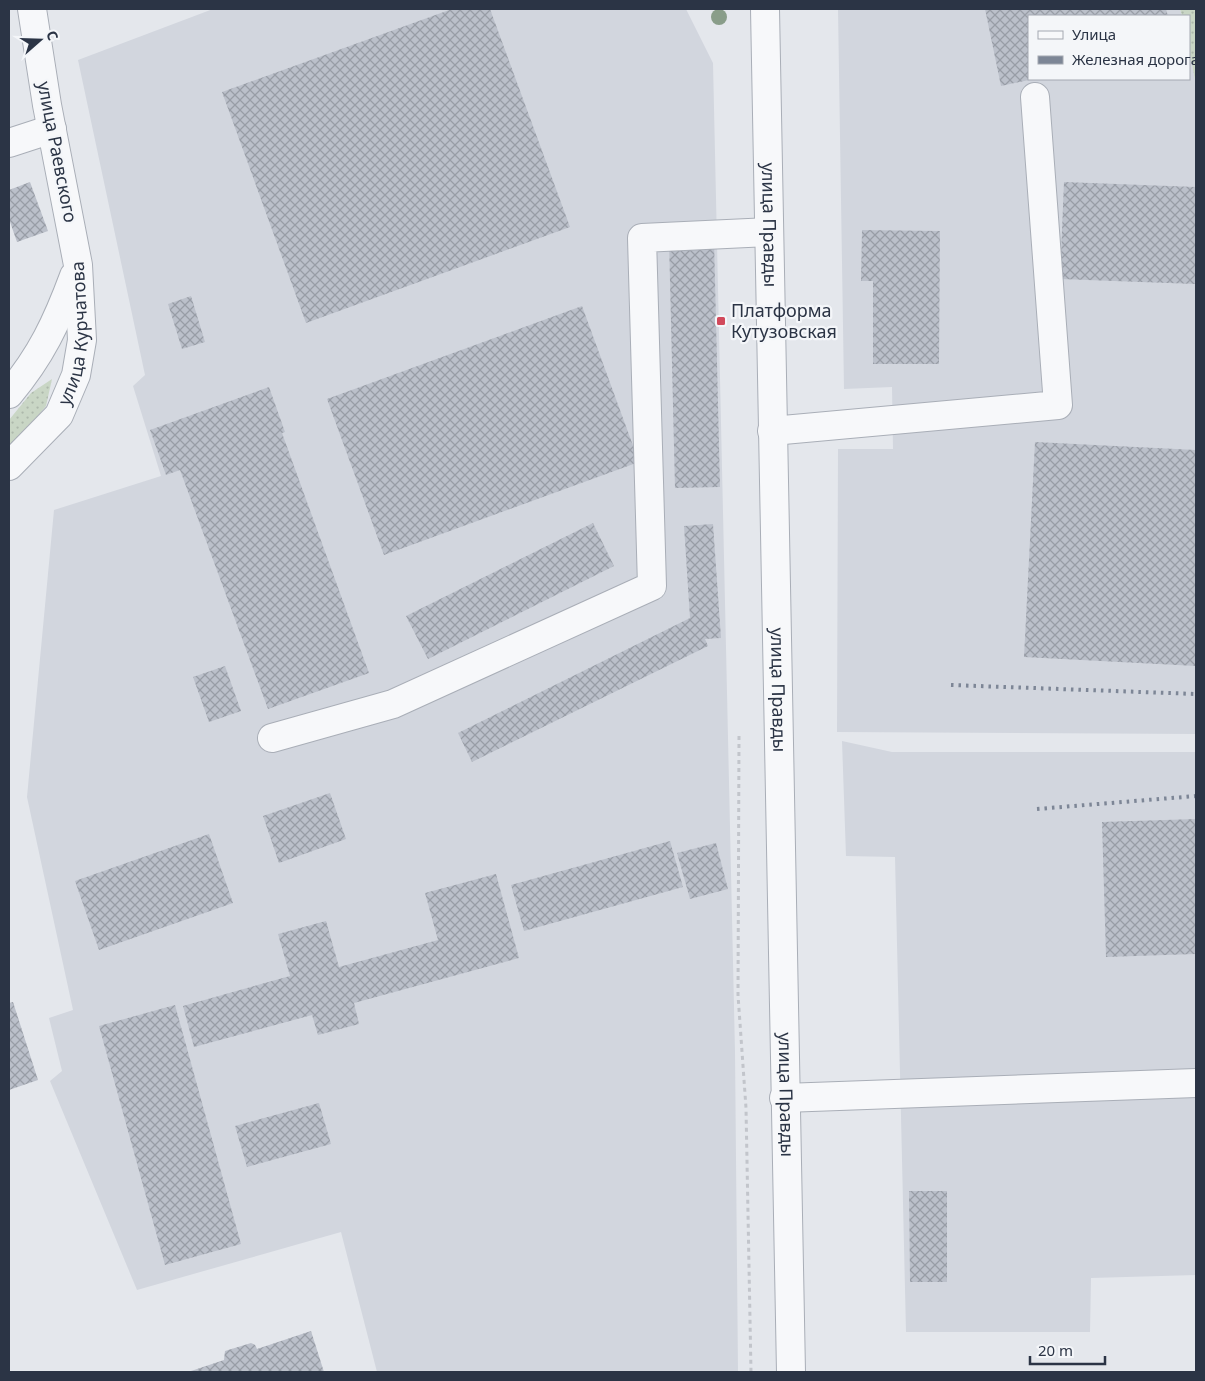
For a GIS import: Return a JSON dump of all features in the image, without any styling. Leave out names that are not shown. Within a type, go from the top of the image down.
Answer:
[{"type":"street","name":"улица Раевского","points":[[32,9],[52,130],[78,265]]},
{"type":"street","name":"улица Правды","points":[[765,9],[784,1098],[791,1372]]},
{"type":"street","points":[[772,432],[1058,405],[1035,97]]},
{"type":"street","points":[[9,143],[52,130]]},
{"type":"street","points":[[272,738],[393,704],[652,586],[642,238],[769,232]]},
{"type":"street","name":"улица Курчатова","points":[[9,394],[29,370],[56,324],[78,265]]},
{"type":"street","name":"улица Курчатова","points":[[9,466],[58,415],[76,375],[82,340],[78,265]]},
{"type":"street","points":[[784,1098],[1196,1083]]},
{"type":"path","points":[[739,736],[738,995],[746,1108],[751,1372]]},
{"type":"shaded area","points":[[213,9],[686,9],[713,63],[735,1052],[738,1372],[377,1372],[341,1232],[137,1290],[50,1081],[62,1071],[49,1018],[73,1010],[27,797],[54,510],[161,476],[133,386],[145,375],[78,60]]},
{"type":"shaded area","points":[[838,9],[1180,9],[1182,15],[1028,15],[1028,80],[1190,80],[1190,55],[1196,85],[1196,734],[837,732],[838,449],[893,449],[892,387],[844,389]]},
{"type":"shaded area","points":[[842,741],[892,752],[1196,752],[1196,1275],[1091,1278],[1090,1332],[906,1332],[895,857],[846,856]]},
{"type":"green space","points":[[1180,9],[1196,9],[1196,85],[1190,55],[1190,15],[1182,15]]},
{"type":"green space","points":[[52,379],[46,406],[20,438],[9,445],[9,420],[31,393]]},
{"type":"building","points":[[452,9],[490,9],[570,227],[306,323],[222,92]]},
{"type":"building","points":[[985,9],[1166,9],[1168,15],[1028,15],[1029,80],[1001,86]]},
{"type":"building","points":[[30,182],[48,231],[17,242],[9,219],[9,190]]},
{"type":"building","points":[[1064,182],[1196,187],[1195,284],[1060,279]]},
{"type":"building","points":[[862,230],[940,231],[939,364],[873,364],[873,281],[861,281]]},
{"type":"building","points":[[714,239],[720,487],[675,488],[669,240]]},
{"type":"building","points":[[191,296],[205,342],[182,349],[168,304]]},
{"type":"building","points":[[582,306],[639,462],[384,555],[327,399]]},
{"type":"building","points":[[269,387],[285,432],[282,433],[369,673],[268,709],[180,470],[166,475],[150,430]]},
{"type":"building","points":[[1035,442],[1196,450],[1196,666],[1024,657]]},
{"type":"building","points":[[593,523],[614,566],[428,659],[406,616]]},
{"type":"building","points":[[713,524],[721,638],[705,639],[708,646],[472,762],[458,733],[690,618],[684,526]]},
{"type":"building","points":[[225,666],[241,711],[209,722],[193,677]]},
{"type":"building","points":[[330,793],[346,839],[279,863],[263,816]]},
{"type":"building","points":[[1196,819],[1196,954],[1106,957],[1102,822]]},
{"type":"building","points":[[209,834],[233,903],[99,950],[75,881]]},
{"type":"building","points":[[670,841],[683,887],[524,931],[511,885]]},
{"type":"building","points":[[716,843],[728,889],[690,899],[677,853]]},
{"type":"building","points":[[496,874],[519,958],[354,1003],[359,1024],[318,1035],[312,1015],[194,1047],[183,1006],[290,976],[278,934],[326,921],[339,967],[438,940],[425,893]]},
{"type":"building","points":[[13,1002],[38,1080],[9,1090],[9,1003]]},
{"type":"building","points":[[175,1005],[241,1244],[165,1265],[99,1026]]},
{"type":"building","points":[[319,1103],[331,1144],[247,1167],[235,1126]]},
{"type":"building","points":[[909,1191],[947,1191],[947,1282],[910,1282]]},
{"type":"building","points":[[311,1331],[324,1372],[188,1372],[224,1360],[225,1351],[251,1343],[257,1349]]},
{"type":"railway","points":[[951,685],[1196,694]]},
{"type":"railway","points":[[1037,809],[1196,796]]},
{"type":"place","name":"Платформа Кутузовская","points":[[721,321]]}]
